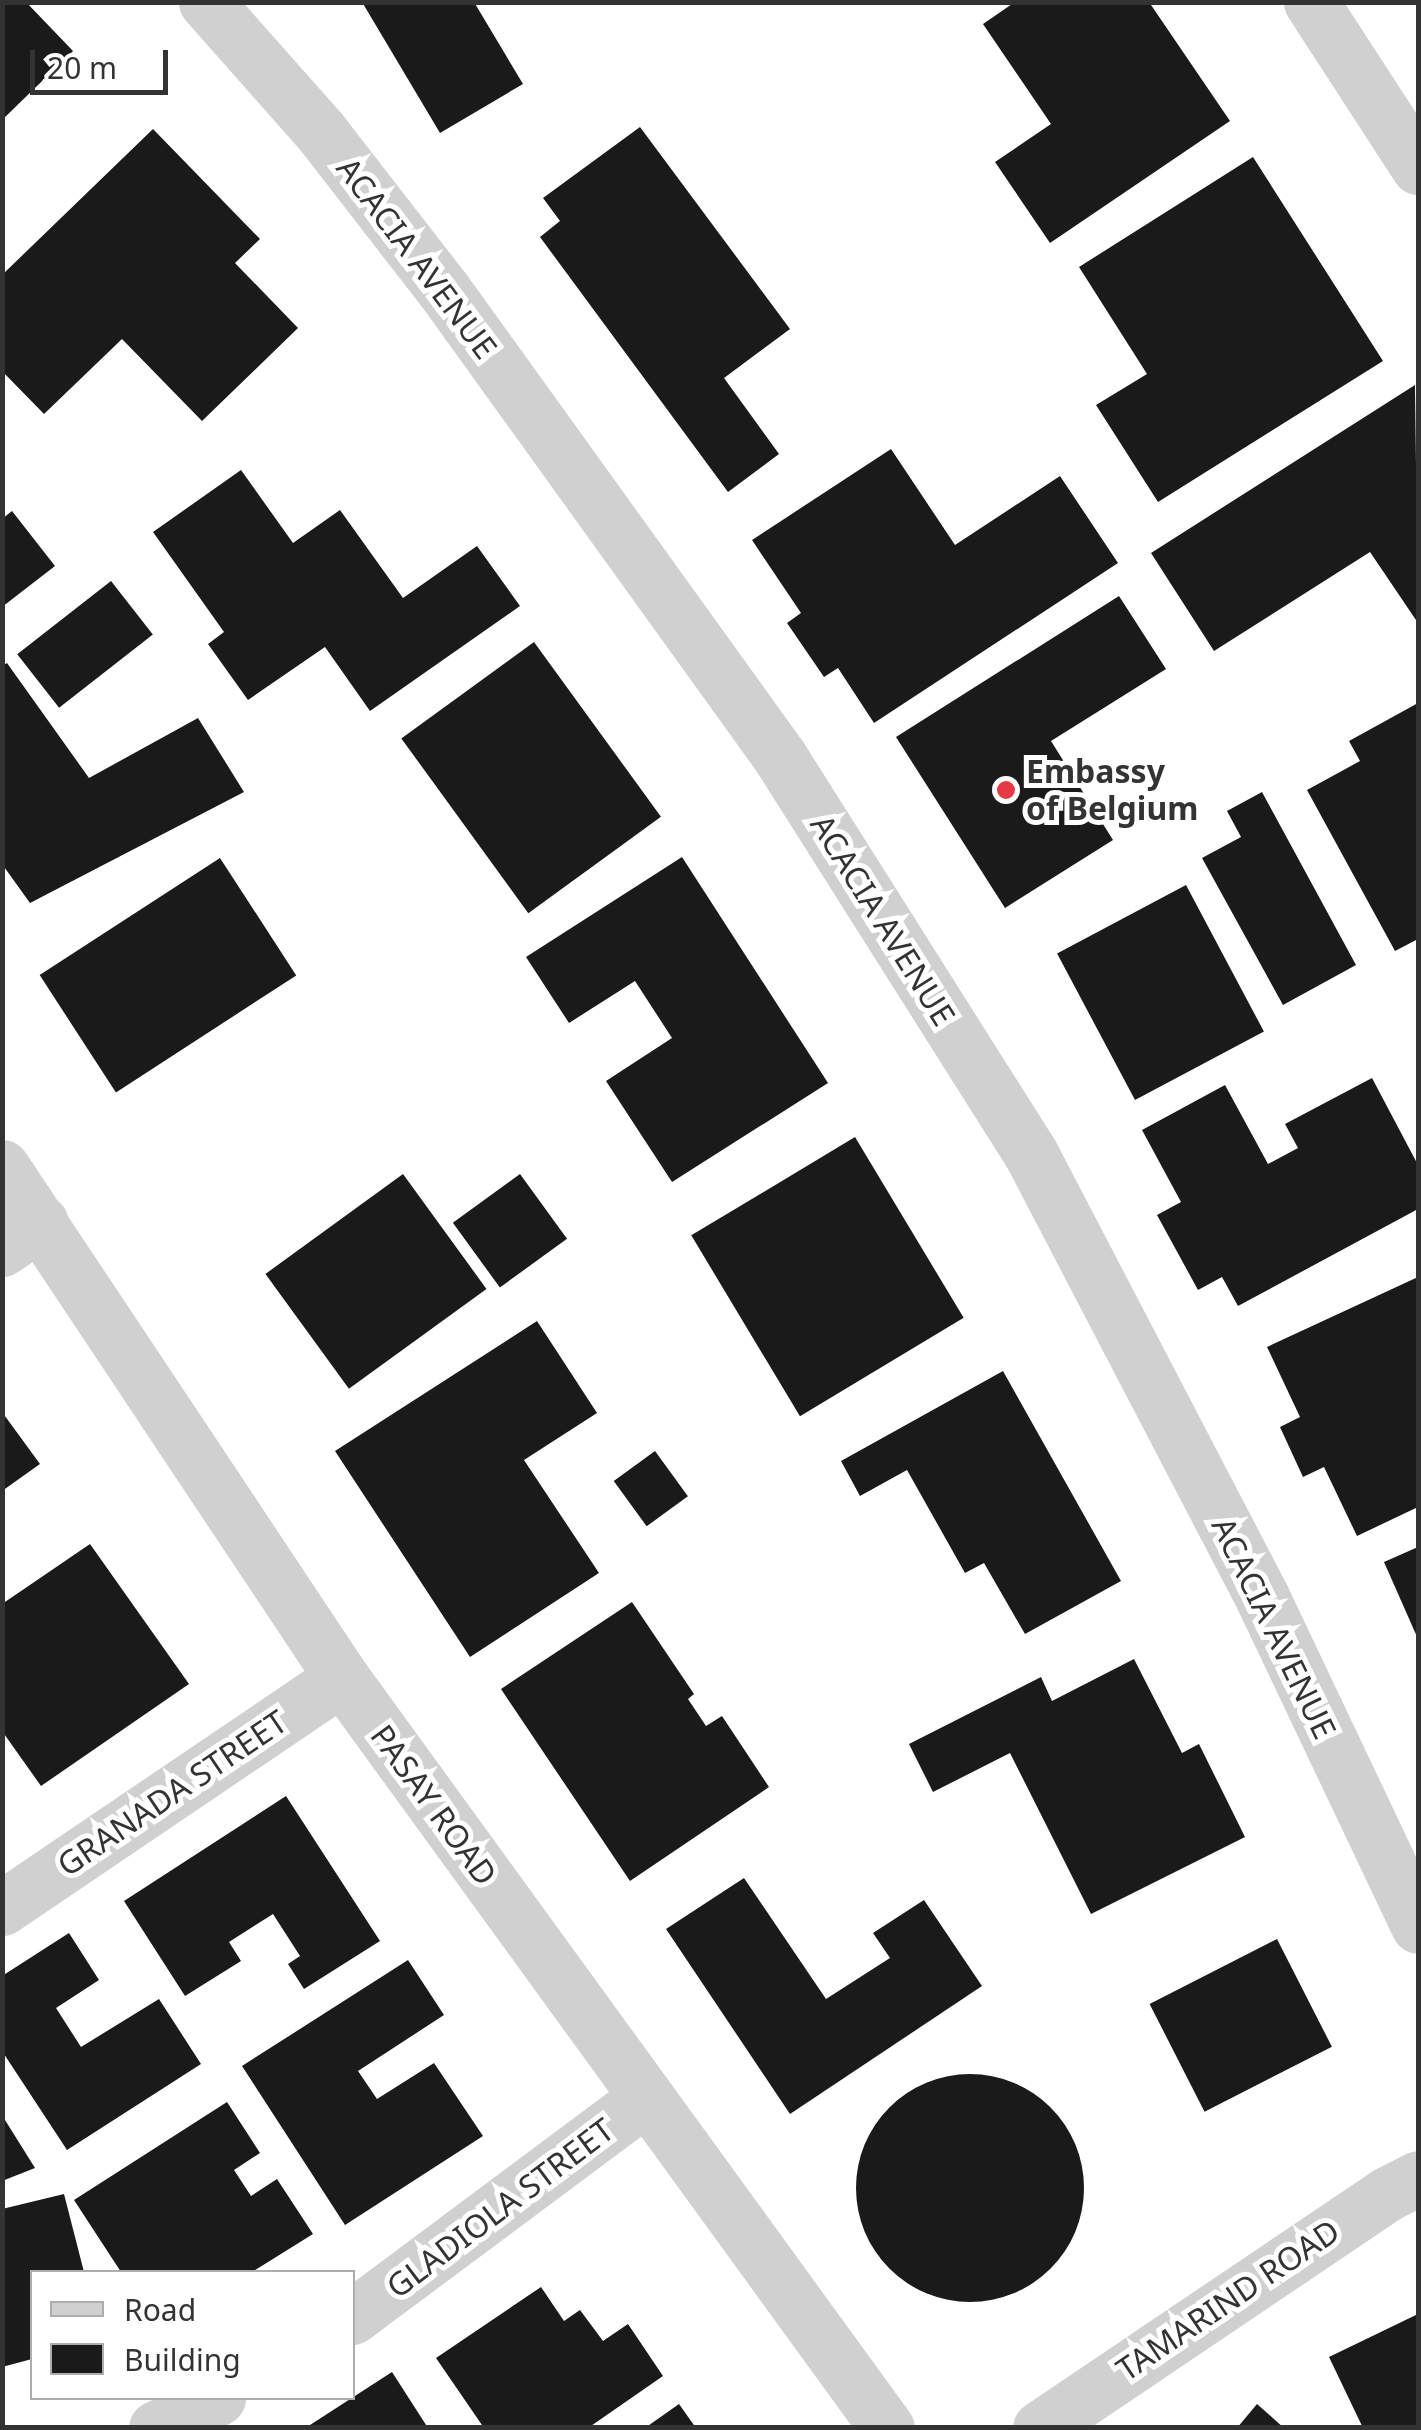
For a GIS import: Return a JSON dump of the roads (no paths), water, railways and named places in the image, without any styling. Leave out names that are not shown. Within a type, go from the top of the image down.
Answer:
[{"type":"street","name":"ACACIA AVENUE","points":[[206,2],[321,132],[443,289],[757,725],[1030,1152],[1262,1597],[1418,1926]]},
{"type":"street","points":[[1311,2],[1418,167]]},
{"type":"street","name":"PASAY ROAD","points":[[2,1168],[22,1236],[886,2428]]},
{"type":"street","name":"GRANADA STREET","points":[[2,1908],[342,1678]]},
{"type":"street","name":"GLADIOLA STREET","points":[[355,2315],[646,2098]]},
{"type":"street","name":"TAMARIND ROAD","points":[[1040,2428],[1387,2194],[1418,2178]]},
{"type":"street","points":[[156,2428],[214,2400]]},
{"type":"place","name":"Embassy of Belgium","points":[[1006,790]]}]
